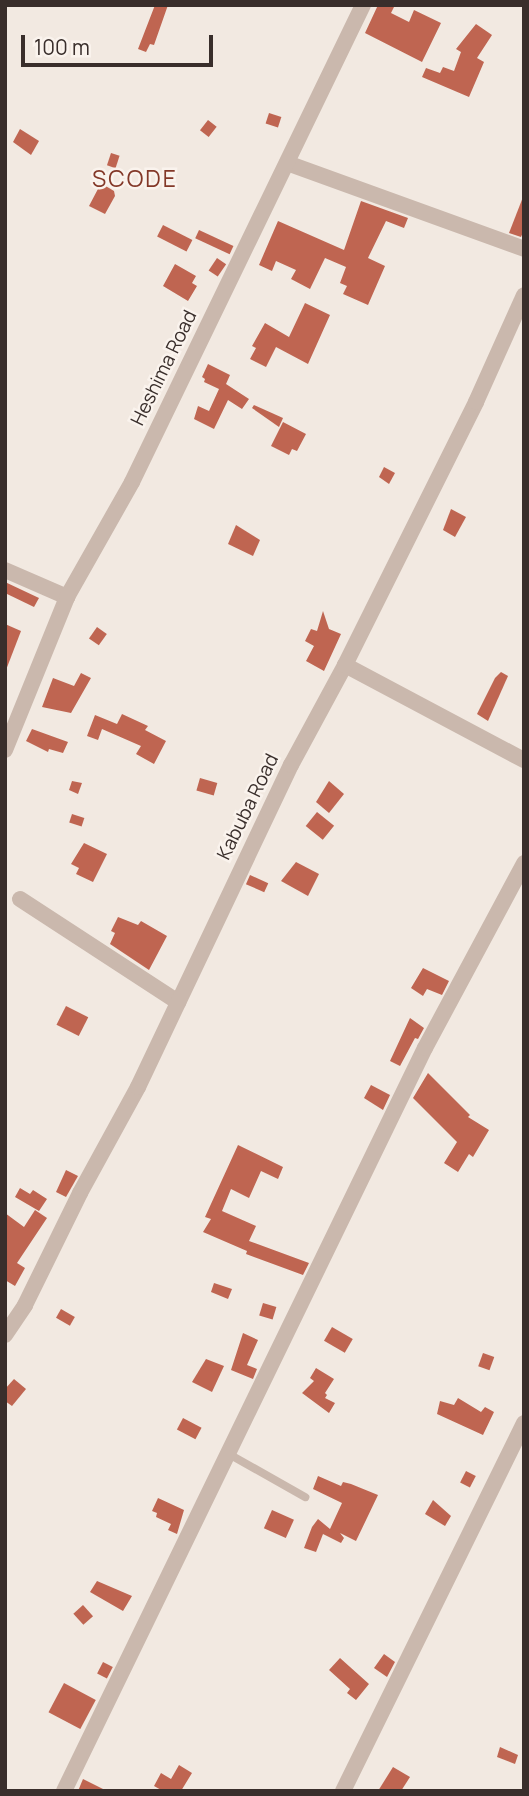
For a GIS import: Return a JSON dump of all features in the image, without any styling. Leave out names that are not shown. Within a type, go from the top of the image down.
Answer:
[{"type":"street","name":"Heshima Road","points":[[5,750],[67,597],[132,482],[362,5]]},
{"type":"street","points":[[287,163],[524,250]]},
{"type":"street","name":"Kabuba Road","points":[[5,1335],[25,1305],[80,1193],[138,1087],[290,765],[345,666],[475,402],[524,295]]},
{"type":"street","points":[[5,570],[67,597]]},
{"type":"street","points":[[345,666],[524,760]]},
{"type":"street","points":[[64,1791],[425,1048],[524,863]]},
{"type":"street","points":[[20,899],[178,1002]]},
{"type":"street","points":[[343,1791],[524,1423]]},
{"type":"lane","points":[[227,1453],[304,1497]]},
{"type":"building","points":[[155,5],[168,5],[154,45],[150,44],[146,52],[138,49]]},
{"type":"building","points":[[378,5],[395,5],[391,13],[409,22],[414,10],[441,23],[422,62],[365,33]]},
{"type":"building","points":[[476,24],[492,35],[477,58],[484,62],[469,97],[422,77],[426,68],[440,73],[443,67],[454,71],[461,52],[456,49]]},
{"type":"building","points":[[269,113],[281,117],[278,127],[266,123]]},
{"type":"building","points":[[208,120],[217,127],[209,137],[200,130]]},
{"type":"building","points":[[20,129],[39,141],[31,155],[13,142]]},
{"type":"building","points":[[111,153],[120,156],[116,168],[107,165]]},
{"type":"building","points":[[104,185],[114,191],[115,196],[105,214],[89,206],[99,187],[102,189]]},
{"type":"building","points":[[523,197],[524,230],[521,237],[509,233]]},
{"type":"building","points":[[361,201],[408,218],[404,228],[386,221],[368,258],[385,266],[368,305],[343,294],[347,286],[340,283],[346,267],[325,258],[310,289],[291,279],[296,270],[276,261],[272,271],[259,265],[278,221],[344,250]]},
{"type":"building","points":[[163,225],[192,240],[187,252],[157,237]]},
{"type":"building","points":[[199,230],[233,246],[230,254],[195,238]]},
{"type":"building","points":[[217,258],[226,264],[218,277],[209,270]]},
{"type":"building","points":[[175,264],[196,276],[192,283],[197,286],[188,301],[163,286]]},
{"type":"building","points":[[305,303],[330,315],[308,364],[276,347],[266,367],[250,359],[256,348],[252,346],[265,323],[289,337]]},
{"type":"building","points":[[208,364],[230,375],[226,384],[249,399],[242,409],[228,400],[214,429],[194,419],[198,406],[209,411],[219,389],[204,382],[202,377]]},
{"type":"building","points":[[254,405],[283,418],[279,427],[252,408]]},
{"type":"building","points":[[283,422],[306,434],[297,451],[292,449],[289,455],[271,446]]},
{"type":"building","points":[[384,467],[395,473],[389,484],[379,477]]},
{"type":"building","points":[[451,509],[466,517],[455,537],[443,530]]},
{"type":"building","points":[[236,525],[260,540],[253,556],[228,544]]},
{"type":"building","points":[[5,582],[39,598],[34,607],[5,593]]},
{"type":"building","points":[[323,611],[329,629],[341,634],[324,671],[306,661],[314,646],[305,641],[311,629],[317,631]]},
{"type":"building","points":[[5,624],[21,631],[6,670],[5,669]]},
{"type":"building","points":[[97,627],[107,634],[99,645],[89,638]]},
{"type":"building","points":[[501,672],[508,676],[488,721],[477,714],[495,678]]},
{"type":"building","points":[[81,673],[91,678],[71,713],[42,707],[53,678],[74,686]]},
{"type":"building","points":[[122,714],[148,726],[145,730],[166,741],[154,764],[136,754],[141,746],[102,729],[98,740],[87,736],[95,715],[117,724]]},
{"type":"building","points":[[32,729],[68,742],[63,753],[49,749],[48,752],[26,741]]},
{"type":"building","points":[[200,778],[217,783],[214,795],[196,790]]},
{"type":"building","points":[[72,781],[82,783],[78,794],[69,790]]},
{"type":"building","points":[[329,781],[344,794],[329,813],[316,802]]},
{"type":"building","points":[[317,812],[334,826],[323,840],[306,826]]},
{"type":"building","points":[[72,814],[84,818],[82,827],[69,823]]},
{"type":"building","points":[[84,843],[107,854],[93,882],[76,874],[79,868],[71,864]]},
{"type":"building","points":[[296,862],[319,874],[308,896],[281,881]]},
{"type":"building","points":[[250,875],[268,883],[264,892],[246,884]]},
{"type":"building","points":[[118,917],[138,925],[141,921],[167,936],[149,970],[110,944],[115,933],[111,931]]},
{"type":"building","points":[[423,968],[449,981],[442,995],[427,989],[423,996],[411,988]]},
{"type":"building","points":[[66,1006],[88,1017],[79,1036],[56,1025]]},
{"type":"building","points":[[410,1018],[424,1028],[418,1039],[415,1038],[400,1066],[390,1061]]},
{"type":"building","points":[[428,1073],[470,1115],[468,1117],[489,1130],[473,1157],[469,1154],[458,1172],[444,1163],[457,1142],[413,1098]]},
{"type":"building","points":[[371,1085],[390,1095],[383,1110],[364,1098]]},
{"type":"building","points":[[238,1145],[283,1167],[278,1179],[261,1171],[249,1198],[231,1189],[222,1211],[256,1226],[249,1241],[309,1263],[303,1275],[246,1254],[247,1251],[203,1232],[211,1219],[205,1217]]},
{"type":"building","points":[[66,1170],[78,1176],[66,1197],[56,1192]]},
{"type":"building","points":[[20,1188],[30,1194],[33,1190],[47,1199],[39,1211],[15,1197]]},
{"type":"building","points":[[35,1210],[47,1218],[17,1263],[25,1268],[15,1286],[5,1280],[5,1213],[24,1227]]},
{"type":"building","points":[[214,1283],[232,1289],[228,1299],[211,1292]]},
{"type":"building","points":[[263,1303],[276,1307],[273,1320],[259,1315]]},
{"type":"building","points":[[61,1309],[75,1317],[70,1326],[56,1318]]},
{"type":"building","points":[[332,1327],[353,1339],[345,1353],[324,1341]]},
{"type":"building","points":[[243,1333],[258,1340],[247,1365],[257,1369],[253,1379],[231,1370]]},
{"type":"building","points":[[483,1353],[494,1357],[489,1370],[478,1366]]},
{"type":"building","points":[[206,1359],[224,1366],[212,1392],[192,1382]]},
{"type":"building","points":[[316,1368],[334,1379],[325,1393],[325,1398],[335,1403],[329,1413],[302,1393],[314,1381],[310,1378]]},
{"type":"building","points":[[14,1379],[26,1389],[12,1406],[5,1401],[5,1389]]},
{"type":"building","points":[[458,1398],[481,1412],[485,1407],[494,1412],[483,1435],[437,1414],[440,1401],[454,1405]]},
{"type":"building","points":[[183,1418],[202,1428],[195,1439],[177,1429]]},
{"type":"building","points":[[466,1471],[476,1476],[470,1488],[460,1483]]},
{"type":"building","points":[[318,1476],[341,1486],[343,1482],[378,1495],[356,1541],[340,1533],[344,1538],[341,1543],[323,1534],[316,1552],[304,1548],[312,1527],[318,1519],[330,1529],[342,1503],[313,1489]]},
{"type":"building","points":[[158,1498],[184,1510],[177,1534],[168,1530],[171,1524],[156,1517],[157,1513],[152,1511]]},
{"type":"building","points":[[433,1500],[451,1516],[445,1526],[425,1514]]},
{"type":"building","points":[[272,1510],[294,1520],[286,1538],[264,1528]]},
{"type":"building","points":[[97,1581],[132,1596],[123,1611],[90,1592]]},
{"type":"building","points":[[83,1605],[93,1616],[83,1625],[73,1614]]},
{"type":"building","points":[[384,1654],[395,1662],[387,1677],[374,1668]]},
{"type":"building","points":[[340,1658],[369,1684],[356,1700],[347,1693],[350,1689],[329,1670]]},
{"type":"building","points":[[103,1662],[113,1667],[107,1679],[97,1674]]},
{"type":"building","points":[[64,1683],[96,1700],[80,1729],[49,1712]]},
{"type":"building","points":[[500,1747],[518,1755],[515,1764],[497,1757]]},
{"type":"building","points":[[179,1765],[192,1773],[181,1791],[163,1791],[154,1786],[161,1773],[171,1779]]},
{"type":"building","points":[[393,1767],[410,1777],[401,1791],[378,1791]]},
{"type":"building","points":[[83,1779],[107,1791],[78,1791]]},
{"type":"district","name":"SCODE","points":[[135,178]]}]
